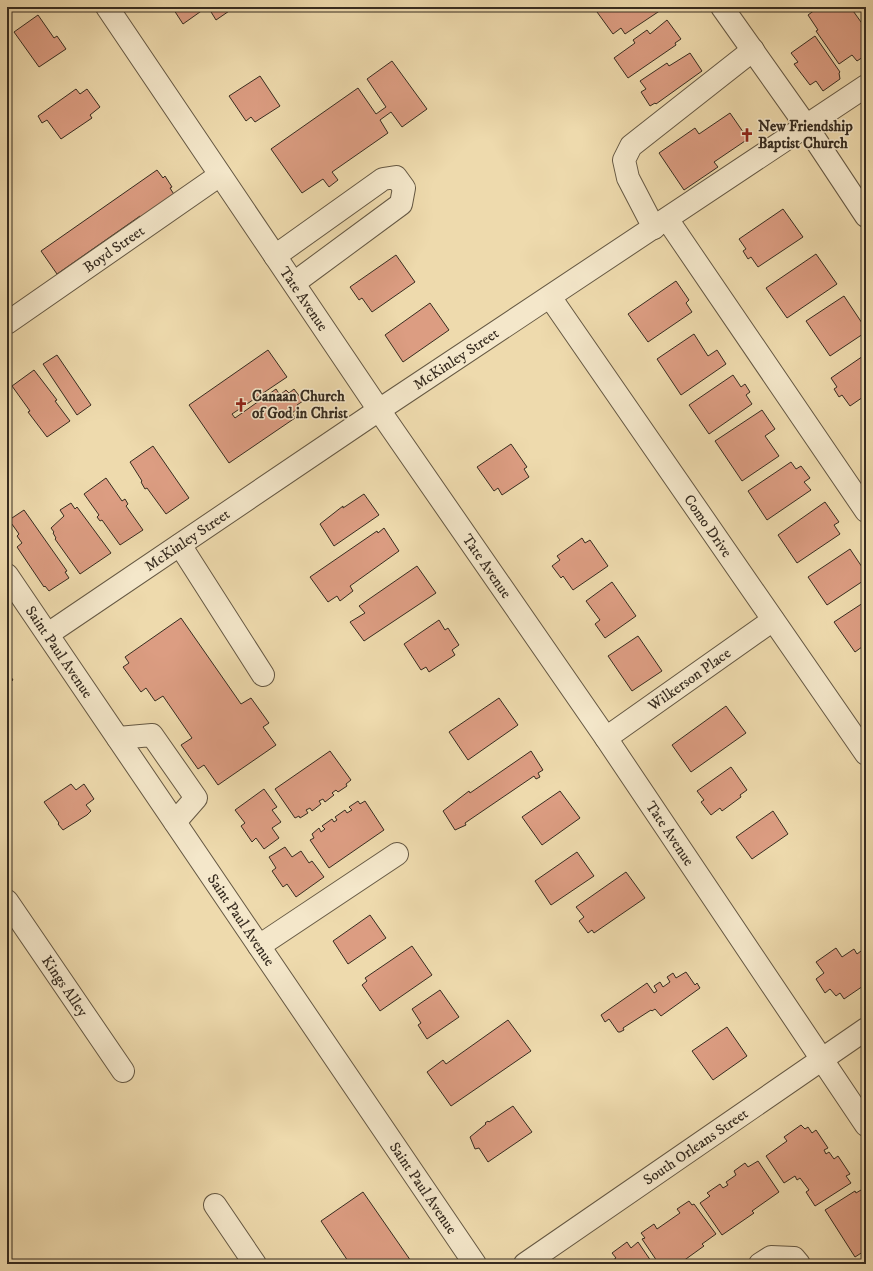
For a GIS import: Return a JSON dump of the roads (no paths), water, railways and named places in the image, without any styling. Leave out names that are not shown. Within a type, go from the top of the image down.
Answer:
[{"type":"street","name":"Tate Avenue","points":[[107,7],[379,410],[606,738],[823,1058],[866,1125]]},
{"type":"street","points":[[722,7],[807,127],[866,216]]},
{"type":"street","points":[[753,50],[631,146],[624,160],[628,178],[646,215],[660,224],[866,511]]},
{"type":"street","name":"McKinley Street","points":[[48,634],[379,410],[807,127],[866,86]]},
{"type":"street","name":"Boyd Street","points":[[7,322],[220,175]]},
{"type":"street","points":[[275,256],[383,179],[396,177],[404,188],[401,204],[294,283]]},
{"type":"street","points":[[315,227],[335,252]]},
{"type":"street","name":"Como Drive","points":[[550,297],[866,754]]},
{"type":"street","points":[[180,545],[263,675]]},
{"type":"street","name":"Saint Paul Avenue","points":[[7,575],[475,1264]]},
{"type":"street","name":"Wilkerson Place","points":[[606,738],[773,620]]},
{"type":"street","points":[[118,738],[152,735],[196,798],[175,822]]},
{"type":"street","points":[[259,946],[397,854]]},
{"type":"street","name":"Kings Alley","points":[[7,901],[123,1071]]},
{"type":"street","name":"South Orleans Street","points":[[525,1264],[866,1028]]},
{"type":"street","points":[[215,1205],[255,1264]]},
{"type":"street","points":[[760,1264],[771,1257],[794,1258],[799,1264]]},
{"type":"place","name":"New Friendship Baptist Church","points":[[747,135]]},
{"type":"place","name":"Canaan Church of God in Christ","points":[[241,405]]}]
